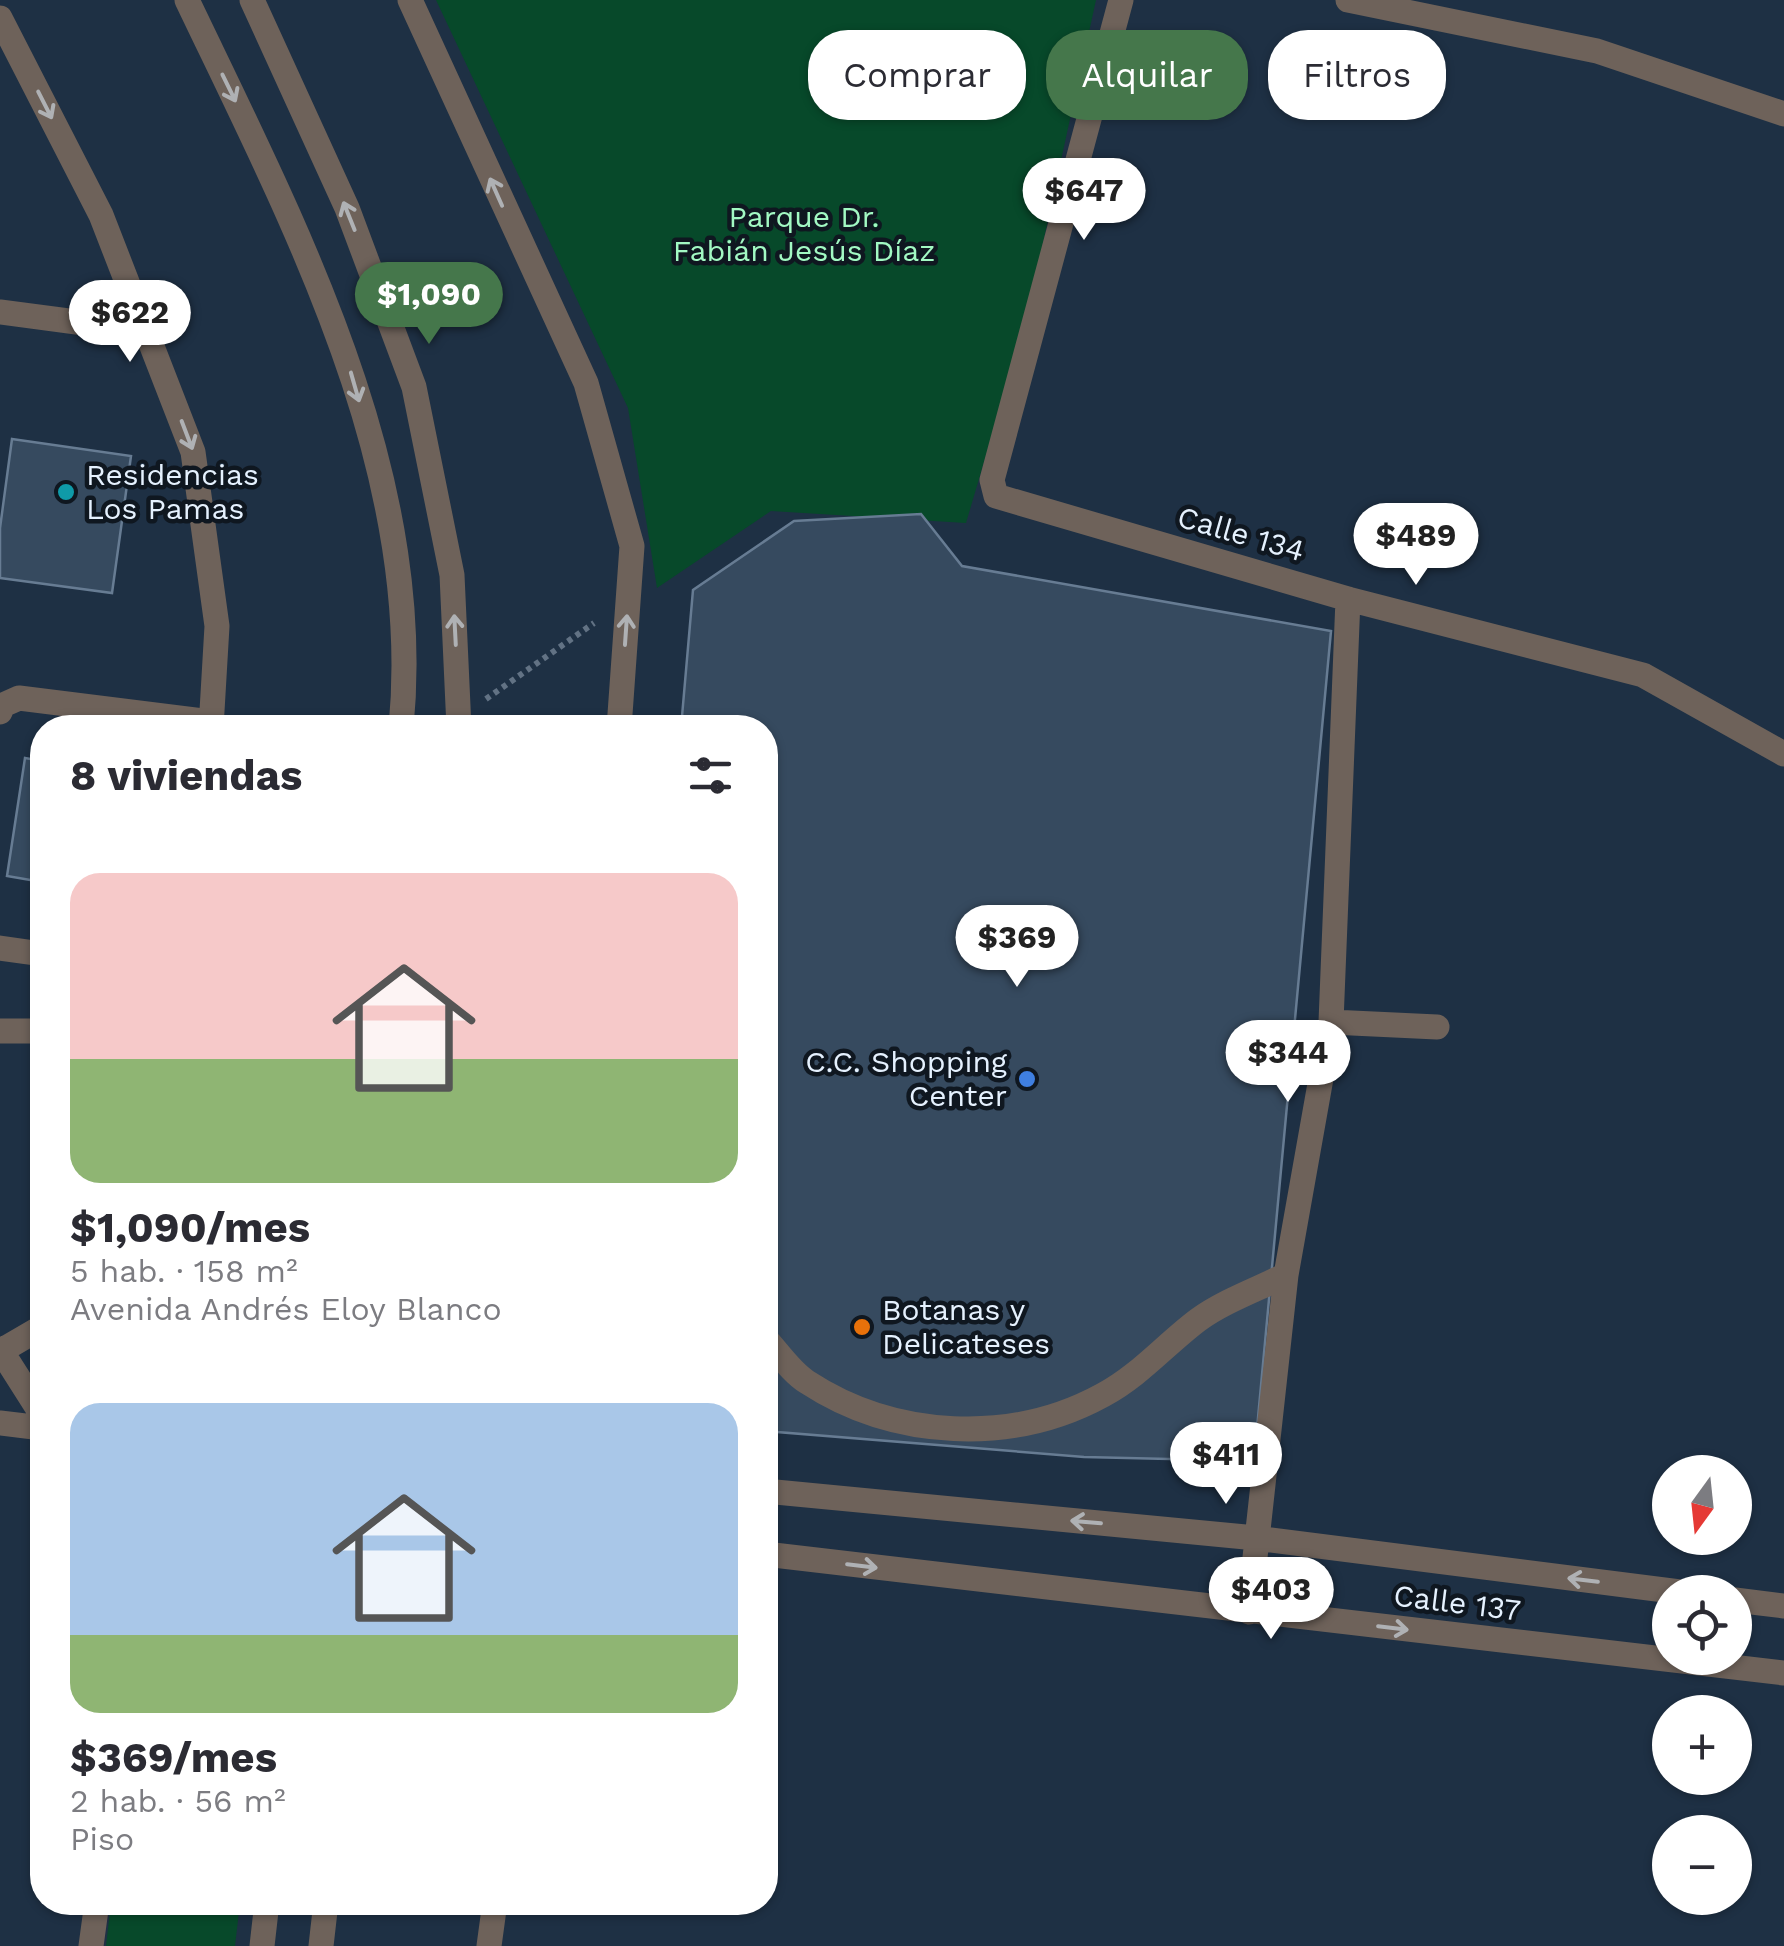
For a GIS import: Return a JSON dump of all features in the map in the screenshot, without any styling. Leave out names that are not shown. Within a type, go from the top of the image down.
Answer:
[{"type":"street","points":[[187,0],[292,220],[347,362],[378,466],[401,598],[401,715]]},
{"type":"street","points":[[252,0],[346,208],[414,387],[452,575],[460,715]]},
{"type":"street","points":[[410,0],[586,383],[632,546],[620,715]]},
{"type":"street","name":"Calle 134","points":[[1121,0],[992,480],[996,496],[1348,599],[1643,675],[1784,754]]},
{"type":"street","points":[[1348,0],[1597,51],[1784,114]]},
{"type":"street","points":[[0,18],[101,215],[193,452],[217,626],[212,715]]},
{"type":"street","points":[[0,312],[100,325],[148,336]]},
{"type":"street","points":[[1250,1612],[1286,1275],[1331,1022],[1348,599]]},
{"type":"street","points":[[0,712],[3,705],[19,698],[140,715]]},
{"type":"street","points":[[0,948],[30,952]]},
{"type":"street","points":[[1331,1022],[1437,1027]]},
{"type":"street","points":[[0,1031],[30,1032]]},
{"type":"street","points":[[778,1352],[804,1380],[861,1411],[922,1427],[994,1429],[1062,1416],[1107,1394],[1200,1319],[1286,1275]]},
{"type":"street","points":[[30,1333],[1,1350],[30,1396]]},
{"type":"street","points":[[0,1423],[30,1427]]},
{"type":"street","points":[[778,1492],[1256,1538],[1652,1588]]},
{"type":"street","name":"Calle 137","points":[[778,1556],[1784,1673]]},
{"type":"street","points":[[1752,1601],[1782,1604]]},
{"type":"street","points":[[91,1946],[95,1915]]},
{"type":"street","points":[[262,1946],[266,1915]]},
{"type":"street","points":[[320,1946],[324,1915]]},
{"type":"street","points":[[489,1946],[493,1915]]},
{"type":"path","points":[[470,715],[628,599]]},
{"type":"green space","name":"Parque Dr. Fabián Jesús Díaz","points":[[436,0],[1096,0],[1089,30],[1046,30],[1046,120],[1070,120],[1027,316],[966,523],[771,511],[657,588],[628,408]]},
{"type":"green space","points":[[110,1915],[239,1915],[235,1946],[106,1946]]},
{"type":"building","name":"Residencias Los Pamas","points":[[12,439],[131,456],[112,593],[0,578],[0,528]]},
{"type":"building","name":"C.C. Shopping Center","points":[[921,514],[962,566],[1331,631],[1254,1461],[1084,1457],[778,1432],[778,715],[682,715],[693,590],[794,521]]},
{"type":"building","points":[[25,758],[30,759],[30,880],[7,876]]},
{"type":"place","name":"Residencias Los Pamas","points":[[66,492]]},
{"type":"place","name":"C.C. Shopping Center","points":[[1027,1079]]},
{"type":"place","name":"Botanas y Delicateses","points":[[862,1327]]}]
